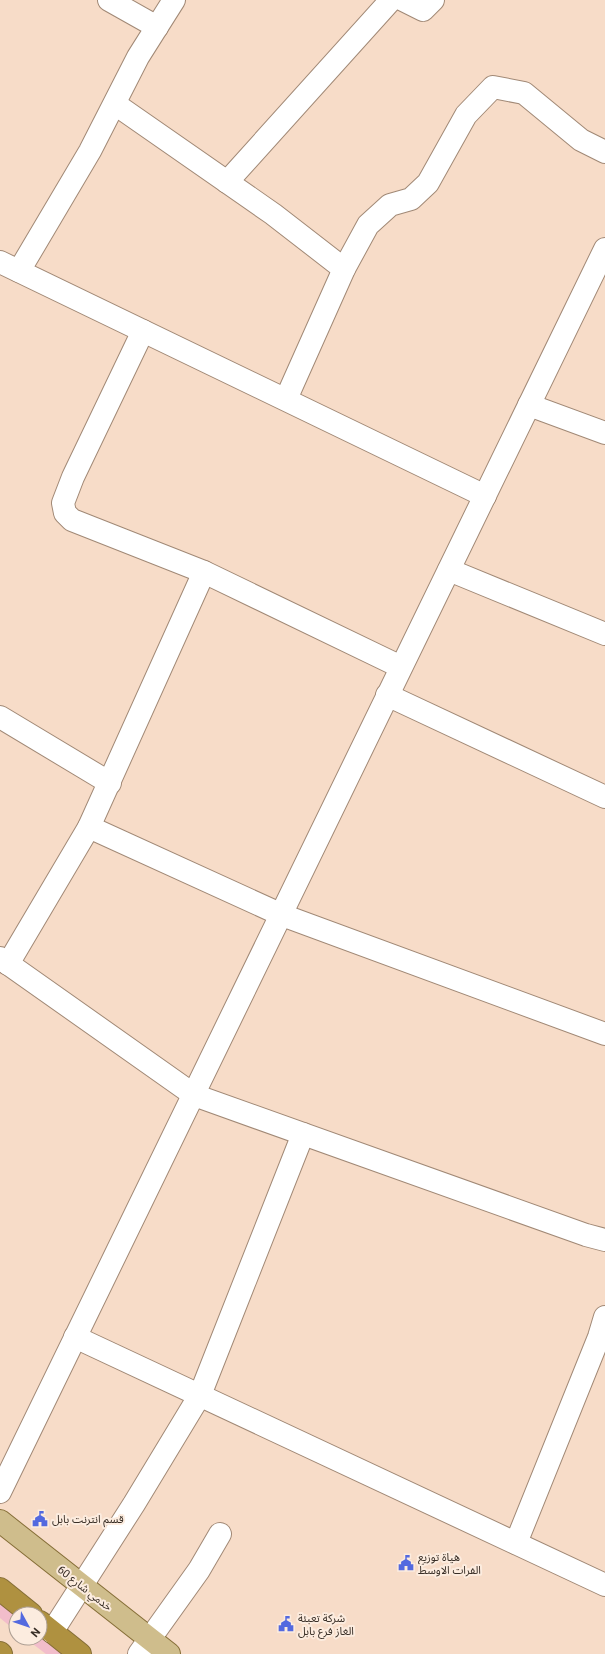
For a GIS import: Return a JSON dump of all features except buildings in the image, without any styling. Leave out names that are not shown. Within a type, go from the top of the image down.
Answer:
[{"type":"highway","points":[[0,1589],[20,1606]]},
{"type":"highway","points":[[48,1629],[80,1654]]},
{"type":"main road","name":"خدمي شارع 60","points":[[0,1521],[82,1586],[144,1646],[169,1654]]},
{"type":"street","points":[[109,0],[157,27]]},
{"type":"street","points":[[174,0],[138,57],[90,151],[9,266],[485,496]]},
{"type":"street","points":[[227,182],[391,0]]},
{"type":"street","points":[[403,0],[423,10],[433,0]]},
{"type":"street","points":[[286,399],[344,269],[368,225],[390,205],[411,199],[428,183],[466,115],[493,87],[524,93],[581,140],[605,152]]},
{"type":"street","points":[[114,104],[273,214],[344,269]]},
{"type":"street","points":[[0,1492],[605,249]]},
{"type":"street","points":[[143,331],[73,477],[63,503],[65,513],[72,520],[204,572],[401,666]]},
{"type":"street","points":[[528,405],[605,433]]},
{"type":"street","points":[[449,570],[605,634]]},
{"type":"street","points":[[204,572],[89,827],[4,961],[194,1095],[586,1235],[605,1240]]},
{"type":"street","points":[[388,695],[605,797]]},
{"type":"street","points":[[0,717],[110,783]]},
{"type":"street","points":[[89,827],[282,915],[605,1034]]},
{"type":"street","points":[[48,1625],[82,1586],[200,1395],[303,1134]]},
{"type":"street","points":[[516,1543],[603,1331]]},
{"type":"street","points":[[75,1336],[605,1585]]},
{"type":"street","points":[[144,1646],[199,1570],[220,1534]]},
{"type":"shaded area","points":[[0,1593],[10,1606],[8,1606],[8,1624],[0,1618]]},
{"type":"shaded area","points":[[48,1631],[77,1654],[46,1654],[36,1646],[48,1646]]},
{"type":"place","name":"قسم انترنت بابل","points":[[40,1519]]},
{"type":"place","name":"هياة توزيع الفرات الاوسط","points":[[406,1563]]},
{"type":"place","name":"شركة تعبئة الغاز فرع بابل","points":[[286,1624]]}]
